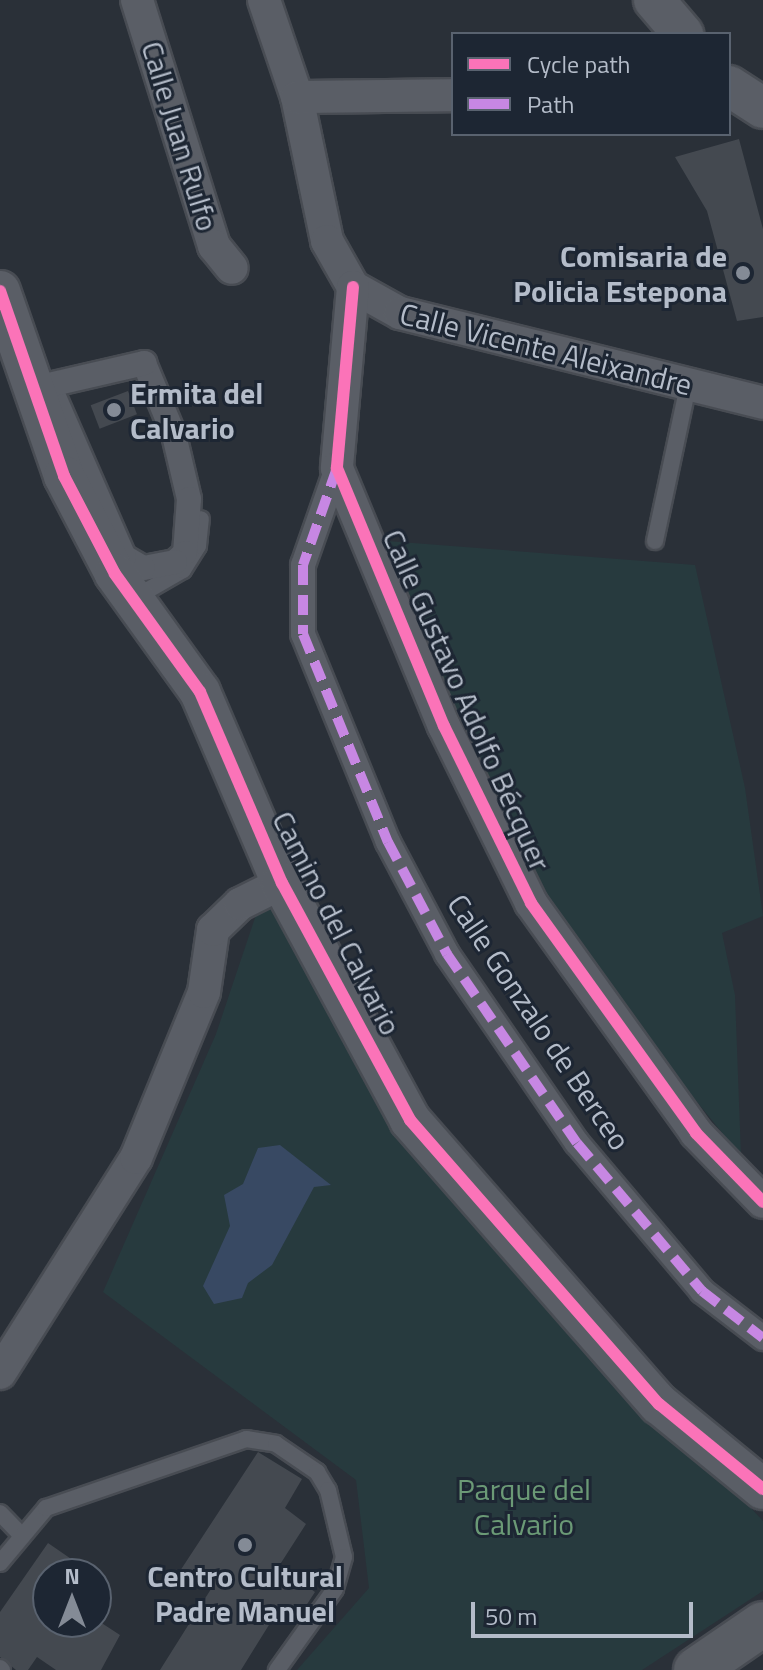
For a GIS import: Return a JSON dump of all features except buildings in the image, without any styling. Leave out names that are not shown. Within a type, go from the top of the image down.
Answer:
[{"type":"main road","points":[[696,1670],[763,1624]]},
{"type":"street","name":"Calle Juan Rulfo","points":[[137,0],[214,246],[232,268]]},
{"type":"street","points":[[264,0],[297,97],[327,241],[353,287]]},
{"type":"street","points":[[654,0],[681,32]]},
{"type":"street","points":[[297,97],[451,95]]},
{"type":"street","name":"Calle Vicente Aleixandre","points":[[353,287],[400,313],[763,403]]},
{"type":"street","name":"Calle Gustavo Adolfo Bécquer","points":[[353,287],[337,468],[444,726],[531,903],[696,1133],[763,1202]]},
{"type":"street","name":"Camino del Calvario","points":[[0,291],[64,476],[115,574],[136,597],[200,692],[282,883],[410,1120],[659,1404],[763,1489]]},
{"type":"street","points":[[144,363],[185,469],[185,553],[175,562],[143,568],[124,557],[49,385],[144,363]]},
{"type":"street","name":"Calle Gonzalo de Berceo","points":[[337,468],[303,565],[303,634],[388,842],[447,954],[577,1143],[702,1291],[763,1338]]},
{"type":"street","points":[[0,1373],[136,1158],[204,992],[213,930],[240,904],[282,883]]},
{"type":"lane","points":[[655,541],[688,386]]},
{"type":"lane","points":[[136,597],[183,570],[198,546],[201,519]]},
{"type":"lane","points":[[0,1563],[20,1534],[46,1508],[246,1439],[276,1444],[317,1472],[328,1490],[344,1557],[335,1589],[277,1670]]},
{"type":"lane","points":[[0,1513],[20,1534]]},
{"type":"green space","points":[[374,540],[695,565],[745,788],[763,916],[722,933],[735,995],[741,1156],[584,963],[481,795]]},
{"type":"green space","name":"Parque del Calvario","points":[[263,894],[407,1140],[763,1521],[763,1591],[642,1670],[297,1670],[369,1588],[356,1480],[103,1292],[216,1034]]},
{"type":"water","points":[[280,1145],[331,1185],[314,1187],[272,1265],[248,1283],[242,1298],[214,1304],[203,1286],[230,1226],[224,1195],[243,1184],[258,1148]]},
{"type":"marked path","points":[[337,468],[303,565],[303,634],[388,842],[447,954],[577,1143],[702,1291],[763,1338]]},
{"type":"cycle path","points":[[353,287],[337,468],[444,726],[531,903],[696,1133],[763,1202]]},
{"type":"cycle path","points":[[0,291],[64,476],[115,574],[200,692],[282,883],[410,1120],[659,1404],[763,1489]]},
{"type":"place","name":"Comisaria de Policia Estepona","points":[[743,273]]},
{"type":"place","name":"Ermita del Calvario","points":[[114,410]]},
{"type":"place","name":"Centro Cultural Padre Manuel","points":[[245,1545]]}]
